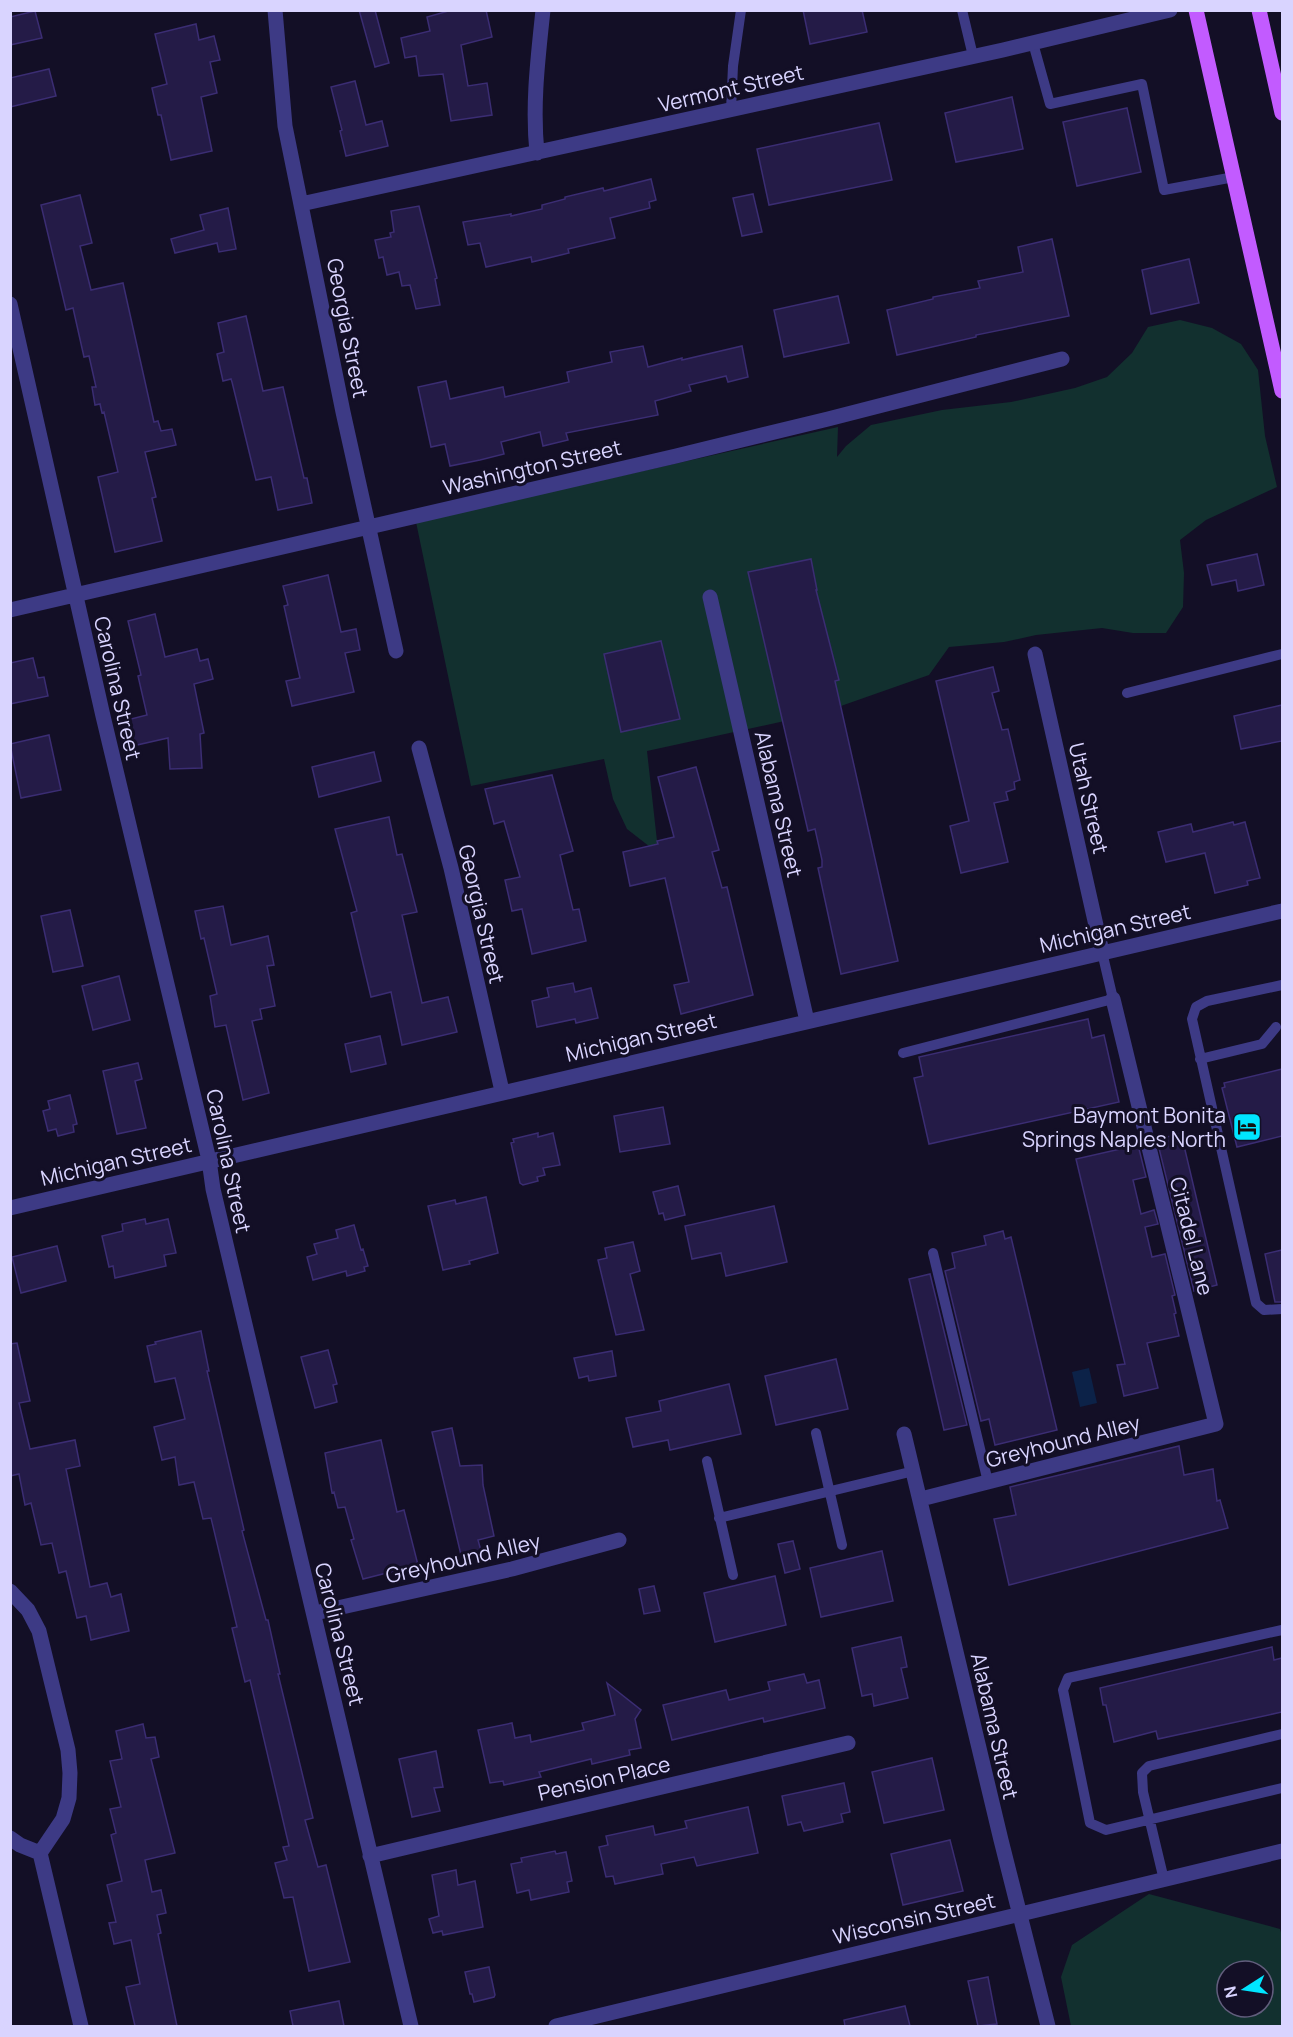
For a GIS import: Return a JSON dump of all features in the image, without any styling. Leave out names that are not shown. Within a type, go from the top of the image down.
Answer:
[{"type":"main road","points":[[1196,10],[1282,391]]},
{"type":"main road","points":[[1259,10],[1282,113]]},
{"type":"street","name":"Georgia Street","points":[[275,10],[285,126],[343,412],[396,651]]},
{"type":"street","points":[[537,153],[534,123],[543,10]]},
{"type":"street","name":"Vermont Street","points":[[301,204],[1033,43],[1170,10]]},
{"type":"street","name":"Carolina Street","points":[[10,304],[75,595],[209,1160],[213,1189],[411,2026]]},
{"type":"street","name":"Washington Street","points":[[10,610],[817,422],[1062,359]]},
{"type":"street","name":"Alabama Street","points":[[710,597],[807,1021]]},
{"type":"street","name":"Utah Street","points":[[1035,654],[1102,952]]},
{"type":"street","name":"Georgia Street","points":[[419,748],[451,868],[502,1091]]},
{"type":"street","name":"Michigan Street","points":[[10,1208],[502,1091],[1282,911]]},
{"type":"street","name":"Citadel Lane","points":[[1113,999],[1216,1424]]},
{"type":"street","name":"Greyhound Alley","points":[[921,1499],[1216,1424]]},
{"type":"street","name":"Alabama Street","points":[[904,1434],[1048,2026]]},
{"type":"street","name":"Greyhound Alley","points":[[315,1613],[512,1569],[619,1540]]},
{"type":"street","points":[[10,1591],[28,1610],[39,1630],[68,1750],[69,1798],[63,1819],[40,1853],[81,2026]]},
{"type":"street","name":"Pension Place","points":[[370,1856],[848,1743]]},
{"type":"street","points":[[10,1838],[40,1853]]},
{"type":"street","name":"Wisconsin Street","points":[[556,2026],[1282,1851]]},
{"type":"lane","points":[[731,110],[733,66],[741,10]]},
{"type":"lane","points":[[962,10],[973,56]]},
{"type":"lane","points":[[1033,43],[1050,104],[1142,84],[1164,190],[1234,177]]},
{"type":"lane","points":[[1127,693],[1282,654]]},
{"type":"lane","name":"Citadel Lane","points":[[1102,952],[1113,999]]},
{"type":"lane","points":[[1282,985],[1208,1001],[1196,1007],[1192,1019],[1256,1303],[1264,1310],[1282,1309]]},
{"type":"lane","points":[[903,1053],[1113,999]]},
{"type":"lane","points":[[1200,1059],[1263,1044],[1276,1027]]},
{"type":"lane","points":[[933,1253],[988,1482]]},
{"type":"lane","points":[[816,1433],[842,1545]]},
{"type":"lane","points":[[707,1461],[733,1575]]},
{"type":"lane","points":[[719,1518],[914,1471]]},
{"type":"lane","points":[[1282,1630],[1068,1678],[1063,1690],[1090,1823],[1106,1830],[1282,1788]]},
{"type":"lane","points":[[1164,1880],[1143,1792],[1142,1773],[1149,1766],[1282,1734]]},
{"type":"green space","points":[[1180,320],[1212,328],[1241,344],[1258,370],[1265,436],[1277,487],[1206,520],[1180,540],[1184,573],[1183,607],[1166,633],[1133,633],[1102,628],[1036,635],[1004,642],[949,647],[929,675],[821,713],[647,751],[658,850],[654,850],[627,829],[613,799],[604,759],[471,786],[416,522],[838,427],[837,457],[846,446],[871,425],[942,410],[1011,402],[1075,388],[1107,377],[1132,353],[1148,327]]},
{"type":"green space","points":[[1149,1894],[1280,1929],[1282,1936],[1282,2026],[1071,2026],[1061,1977],[1072,1945]]},
{"type":"water","points":[[1089,1368],[1097,1403],[1080,1407],[1072,1372]]},
{"type":"building","points":[[359,10],[375,10],[389,63],[375,67]]},
{"type":"building","points":[[452,10],[486,10],[492,37],[461,45],[468,86],[487,83],[492,115],[451,121],[443,74],[419,76],[416,56],[405,58],[401,38],[430,31],[427,17]]},
{"type":"building","points":[[803,10],[862,10],[867,32],[810,44]]},
{"type":"building","points":[[35,11],[42,38],[10,45],[10,17]]},
{"type":"building","points":[[196,24],[199,40],[214,36],[220,60],[210,62],[217,93],[201,97],[212,151],[171,160],[161,115],[158,115],[152,88],[167,84],[155,34]]},
{"type":"building","points":[[49,69],[56,96],[10,107],[10,78]]},
{"type":"building","points":[[355,81],[366,125],[382,121],[388,146],[346,156],[331,87]]},
{"type":"building","points":[[1012,97],[1023,149],[956,162],[945,113]]},
{"type":"building","points":[[1127,108],[1141,172],[1077,186],[1063,122]]},
{"type":"building","points":[[879,123],[892,180],[769,205],[757,149]]},
{"type":"building","points":[[651,179],[656,200],[649,202],[650,208],[610,218],[615,238],[568,249],[569,253],[532,262],[531,257],[486,267],[480,243],[468,245],[463,222],[511,214],[511,216],[542,209],[542,205],[565,199],[565,197],[603,188],[604,191]]},
{"type":"building","points":[[753,194],[762,232],[742,236],[733,198]]},
{"type":"building","points":[[80,195],[92,243],[80,246],[91,290],[123,283],[154,422],[158,421],[161,431],[172,429],[176,445],[145,452],[156,497],[152,498],[162,541],[115,552],[98,477],[118,472],[104,412],[102,413],[100,404],[95,405],[92,387],[96,387],[89,356],[84,357],[73,308],[66,310],[41,205]]},
{"type":"building","points":[[419,206],[437,278],[435,279],[440,305],[416,309],[410,285],[402,286],[399,272],[387,275],[383,257],[379,258],[375,240],[391,237],[390,233],[394,232],[391,211]]},
{"type":"building","points":[[228,208],[236,249],[219,252],[217,243],[175,253],[171,239],[204,230],[200,215]]},
{"type":"building","points":[[1052,239],[1069,316],[976,335],[976,337],[897,355],[887,310],[933,299],[933,297],[980,288],[978,281],[1023,272],[1018,247]]},
{"type":"building","points":[[1189,259],[1199,303],[1151,314],[1142,270]]},
{"type":"building","points":[[838,296],[849,343],[784,357],[774,310]]},
{"type":"building","points":[[246,316],[263,391],[283,387],[312,503],[278,510],[271,477],[256,480],[232,382],[231,379],[223,381],[217,354],[224,352],[218,323]]},
{"type":"building","points":[[643,346],[648,367],[742,346],[748,377],[728,382],[726,376],[689,385],[691,391],[655,401],[658,415],[566,433],[568,440],[543,446],[540,432],[501,442],[504,454],[480,460],[450,466],[445,444],[431,447],[418,387],[446,381],[450,399],[503,387],[505,397],[569,382],[567,372],[612,362],[610,352]]},
{"type":"building","points":[[1257,554],[1264,585],[1238,591],[1236,580],[1212,585],[1207,565]]},
{"type":"building","points":[[811,559],[816,590],[839,680],[835,681],[898,961],[841,974],[818,868],[822,867],[822,860],[815,829],[808,831],[748,572]]},
{"type":"building","points":[[328,575],[341,632],[356,629],[360,650],[345,653],[354,692],[292,706],[286,681],[300,678],[284,606],[288,605],[283,586]]},
{"type":"building","points":[[155,614],[165,657],[197,649],[200,661],[208,659],[213,679],[194,684],[204,733],[200,734],[202,768],[170,769],[168,738],[128,747],[123,721],[147,715],[138,676],[141,675],[128,621]]},
{"type":"building","points":[[661,641],[680,719],[621,732],[604,654]]},
{"type":"building","points":[[33,658],[38,678],[44,677],[48,696],[10,704],[10,663]]},
{"type":"building","points":[[993,667],[999,691],[992,693],[1002,730],[1008,729],[1020,780],[1014,782],[1015,789],[1006,792],[1008,800],[994,803],[1008,862],[961,873],[950,826],[969,821],[936,681]]},
{"type":"building","points":[[1282,705],[1282,741],[1241,749],[1234,716]]},
{"type":"building","points":[[49,735],[61,790],[21,798],[10,744]]},
{"type":"building","points":[[374,752],[381,781],[319,797],[312,767]]},
{"type":"building","points":[[696,767],[719,850],[712,852],[722,888],[727,887],[753,995],[681,1014],[674,985],[689,982],[665,878],[630,886],[623,852],[658,844],[657,841],[674,837],[658,777]]},
{"type":"building","points":[[552,775],[573,851],[560,855],[573,910],[579,909],[586,941],[532,954],[522,909],[512,911],[505,880],[520,877],[504,821],[494,824],[485,789]]},
{"type":"building","points":[[389,817],[397,855],[402,854],[417,912],[402,915],[422,1003],[448,997],[457,1032],[402,1045],[391,992],[371,997],[351,913],[357,911],[335,829]]},
{"type":"building","points":[[1233,822],[1234,825],[1245,822],[1260,878],[1247,881],[1248,885],[1215,893],[1205,853],[1166,862],[1158,832],[1191,824],[1193,832]]},
{"type":"building","points":[[223,906],[231,945],[268,936],[274,965],[267,966],[275,1006],[260,1009],[262,1019],[252,1021],[269,1093],[243,1100],[226,1025],[215,1027],[210,996],[217,994],[195,911]]},
{"type":"building","points":[[70,910],[83,966],[53,972],[41,916]]},
{"type":"building","points":[[119,976],[130,1020],[93,1030],[82,986]]},
{"type":"building","points":[[573,983],[575,992],[591,988],[598,1018],[576,1023],[575,1019],[537,1027],[532,1001],[549,997],[547,988]]},
{"type":"building","points":[[1088,1019],[1092,1038],[1104,1035],[1119,1102],[929,1144],[914,1078],[923,1076],[919,1057]]},
{"type":"building","points":[[380,1036],[386,1064],[351,1072],[345,1044]]},
{"type":"building","points":[[138,1063],[142,1079],[135,1081],[146,1128],[117,1134],[103,1071]]},
{"type":"building","name":"Baymont Bonita Springs Naples North","points":[[1282,1069],[1282,1136],[1237,1147],[1222,1088],[1225,1087],[1224,1083]]},
{"type":"building","points":[[70,1095],[77,1124],[73,1125],[74,1132],[58,1136],[56,1129],[48,1131],[43,1111],[50,1109],[48,1101]]},
{"type":"building","points":[[663,1107],[670,1144],[620,1152],[614,1116]]},
{"type":"building","points":[[538,1133],[538,1137],[553,1133],[560,1165],[543,1168],[545,1175],[537,1177],[538,1181],[523,1185],[520,1183],[511,1143],[514,1142],[513,1139]]},
{"type":"building","points":[[1181,1133],[1217,1285],[1194,1291],[1157,1140]]},
{"type":"building","points":[[1138,1145],[1146,1177],[1133,1180],[1141,1214],[1154,1210],[1158,1224],[1145,1227],[1152,1257],[1165,1254],[1175,1295],[1172,1296],[1179,1336],[1147,1343],[1158,1388],[1124,1396],[1117,1365],[1125,1364],[1076,1159]]},
{"type":"building","points":[[678,1186],[685,1215],[665,1220],[663,1213],[659,1214],[653,1192]]},
{"type":"building","points":[[486,1197],[498,1253],[469,1261],[470,1264],[443,1270],[428,1206],[455,1200],[456,1204]]},
{"type":"building","points":[[774,1206],[787,1262],[726,1276],[721,1253],[692,1259],[685,1226]]},
{"type":"building","points":[[145,1219],[146,1224],[168,1219],[176,1253],[164,1255],[166,1266],[115,1278],[113,1266],[109,1267],[102,1236],[123,1231],[122,1224]]},
{"type":"building","points":[[354,1225],[368,1266],[364,1267],[365,1271],[347,1276],[346,1271],[313,1280],[307,1257],[317,1254],[314,1244],[338,1238],[336,1230]]},
{"type":"building","points":[[1003,1231],[1005,1239],[1011,1237],[1057,1430],[995,1445],[989,1419],[981,1421],[945,1271],[955,1268],[952,1253],[986,1245],[984,1236]]},
{"type":"building","points":[[633,1242],[640,1271],[630,1274],[644,1330],[616,1335],[598,1260],[607,1258],[605,1248]]},
{"type":"building","points":[[57,1246],[66,1281],[21,1293],[12,1257]]},
{"type":"building","points":[[1282,1250],[1282,1302],[1275,1302],[1265,1254]]},
{"type":"building","points":[[930,1274],[967,1425],[944,1430],[909,1279]]},
{"type":"building","points":[[201,1331],[209,1371],[207,1371],[244,1530],[242,1531],[266,1620],[268,1620],[280,1674],[278,1674],[313,1818],[305,1820],[318,1867],[326,1865],[350,1962],[309,1971],[293,1897],[284,1898],[275,1863],[287,1860],[283,1847],[289,1846],[250,1680],[245,1682],[232,1628],[237,1627],[211,1518],[203,1519],[194,1482],[179,1485],[175,1457],[162,1460],[154,1427],[185,1419],[175,1378],[155,1382],[147,1346]]},
{"type":"building","points":[[17,1343],[30,1401],[19,1403],[30,1449],[75,1440],[80,1466],[66,1469],[90,1587],[107,1583],[111,1597],[121,1594],[129,1631],[91,1640],[86,1616],[77,1618],[66,1571],[59,1573],[52,1543],[41,1545],[31,1503],[25,1505],[19,1474],[10,1476],[10,1344]]},
{"type":"building","points":[[328,1350],[337,1384],[333,1385],[337,1402],[315,1408],[301,1357]]},
{"type":"building","points":[[612,1351],[616,1376],[589,1381],[588,1376],[579,1378],[574,1358]]},
{"type":"building","points":[[836,1359],[848,1409],[776,1425],[765,1376]]},
{"type":"building","points":[[729,1384],[741,1434],[670,1450],[668,1440],[633,1447],[626,1418],[661,1411],[659,1401]]},
{"type":"building","points":[[452,1428],[460,1466],[482,1465],[483,1485],[494,1536],[478,1540],[481,1551],[461,1555],[432,1432]]},
{"type":"building","points":[[381,1440],[397,1512],[404,1510],[418,1565],[363,1579],[351,1540],[354,1539],[345,1507],[338,1508],[334,1492],[332,1493],[325,1453]]},
{"type":"building","points":[[1179,1446],[1184,1475],[1213,1469],[1217,1501],[1220,1500],[1228,1528],[1009,1585],[994,1519],[1016,1515],[1010,1487]]},
{"type":"building","points":[[793,1541],[800,1569],[785,1573],[778,1544]]},
{"type":"building","points":[[882,1551],[893,1601],[821,1617],[810,1568]]},
{"type":"building","points":[[775,1576],[786,1625],[715,1642],[704,1593]]},
{"type":"building","points":[[654,1586],[660,1611],[644,1614],[639,1589]]},
{"type":"building","points":[[901,1637],[907,1667],[901,1668],[908,1698],[874,1706],[872,1694],[862,1696],[852,1648]]},
{"type":"building","points":[[1272,1647],[1274,1660],[1282,1658],[1282,1712],[1158,1739],[1156,1731],[1114,1742],[1100,1688]]},
{"type":"building","points":[[804,1674],[807,1683],[819,1680],[825,1708],[764,1722],[763,1718],[672,1740],[663,1705],[726,1690],[729,1700],[770,1690],[768,1682]]},
{"type":"building","points":[[607,1683],[641,1710],[635,1719],[641,1748],[629,1750],[630,1755],[592,1764],[591,1759],[539,1772],[541,1777],[504,1785],[503,1781],[490,1783],[478,1730],[512,1723],[515,1738],[530,1735],[531,1742],[584,1730],[582,1723],[615,1715]]},
{"type":"building","points":[[143,1724],[146,1738],[155,1737],[159,1757],[151,1759],[175,1853],[145,1860],[152,1892],[161,1890],[166,1913],[157,1915],[161,1933],[158,1934],[177,2026],[135,2026],[126,1987],[140,1984],[131,1940],[114,1944],[109,1923],[116,1922],[107,1885],[122,1881],[111,1835],[116,1833],[110,1809],[121,1807],[110,1761],[122,1759],[116,1731]]},
{"type":"building","points":[[436,1751],[443,1787],[434,1788],[440,1811],[412,1817],[399,1759]]},
{"type":"building","points":[[932,1758],[944,1810],[884,1823],[872,1772]]},
{"type":"building","points":[[844,1783],[850,1812],[841,1814],[843,1822],[804,1831],[801,1822],[788,1825],[782,1796]]},
{"type":"building","points":[[748,1807],[758,1853],[697,1866],[694,1857],[661,1864],[663,1874],[615,1884],[613,1876],[606,1877],[599,1847],[608,1845],[606,1836],[653,1826],[655,1835],[687,1828],[685,1821]]},
{"type":"building","points":[[950,1840],[963,1891],[903,1905],[891,1854]]},
{"type":"building","points":[[555,1851],[556,1854],[566,1852],[572,1881],[567,1882],[569,1892],[531,1900],[529,1890],[517,1893],[511,1864],[522,1862],[521,1858]]},
{"type":"building","points":[[456,1870],[458,1885],[475,1881],[483,1927],[443,1935],[442,1931],[433,1933],[429,1919],[439,1916],[432,1875]]},
{"type":"building","points":[[489,1967],[495,1995],[474,2002],[465,1972]]},
{"type":"building","points":[[988,1977],[997,2024],[978,2026],[968,1981]]},
{"type":"building","points":[[339,2001],[344,2026],[293,2026],[290,2011]]},
{"type":"building","points":[[905,2006],[910,2026],[845,2026],[844,2020]]},
{"type":"place","name":"Baymont Bonita Springs Naples North","points":[[1247,1127]]}]
